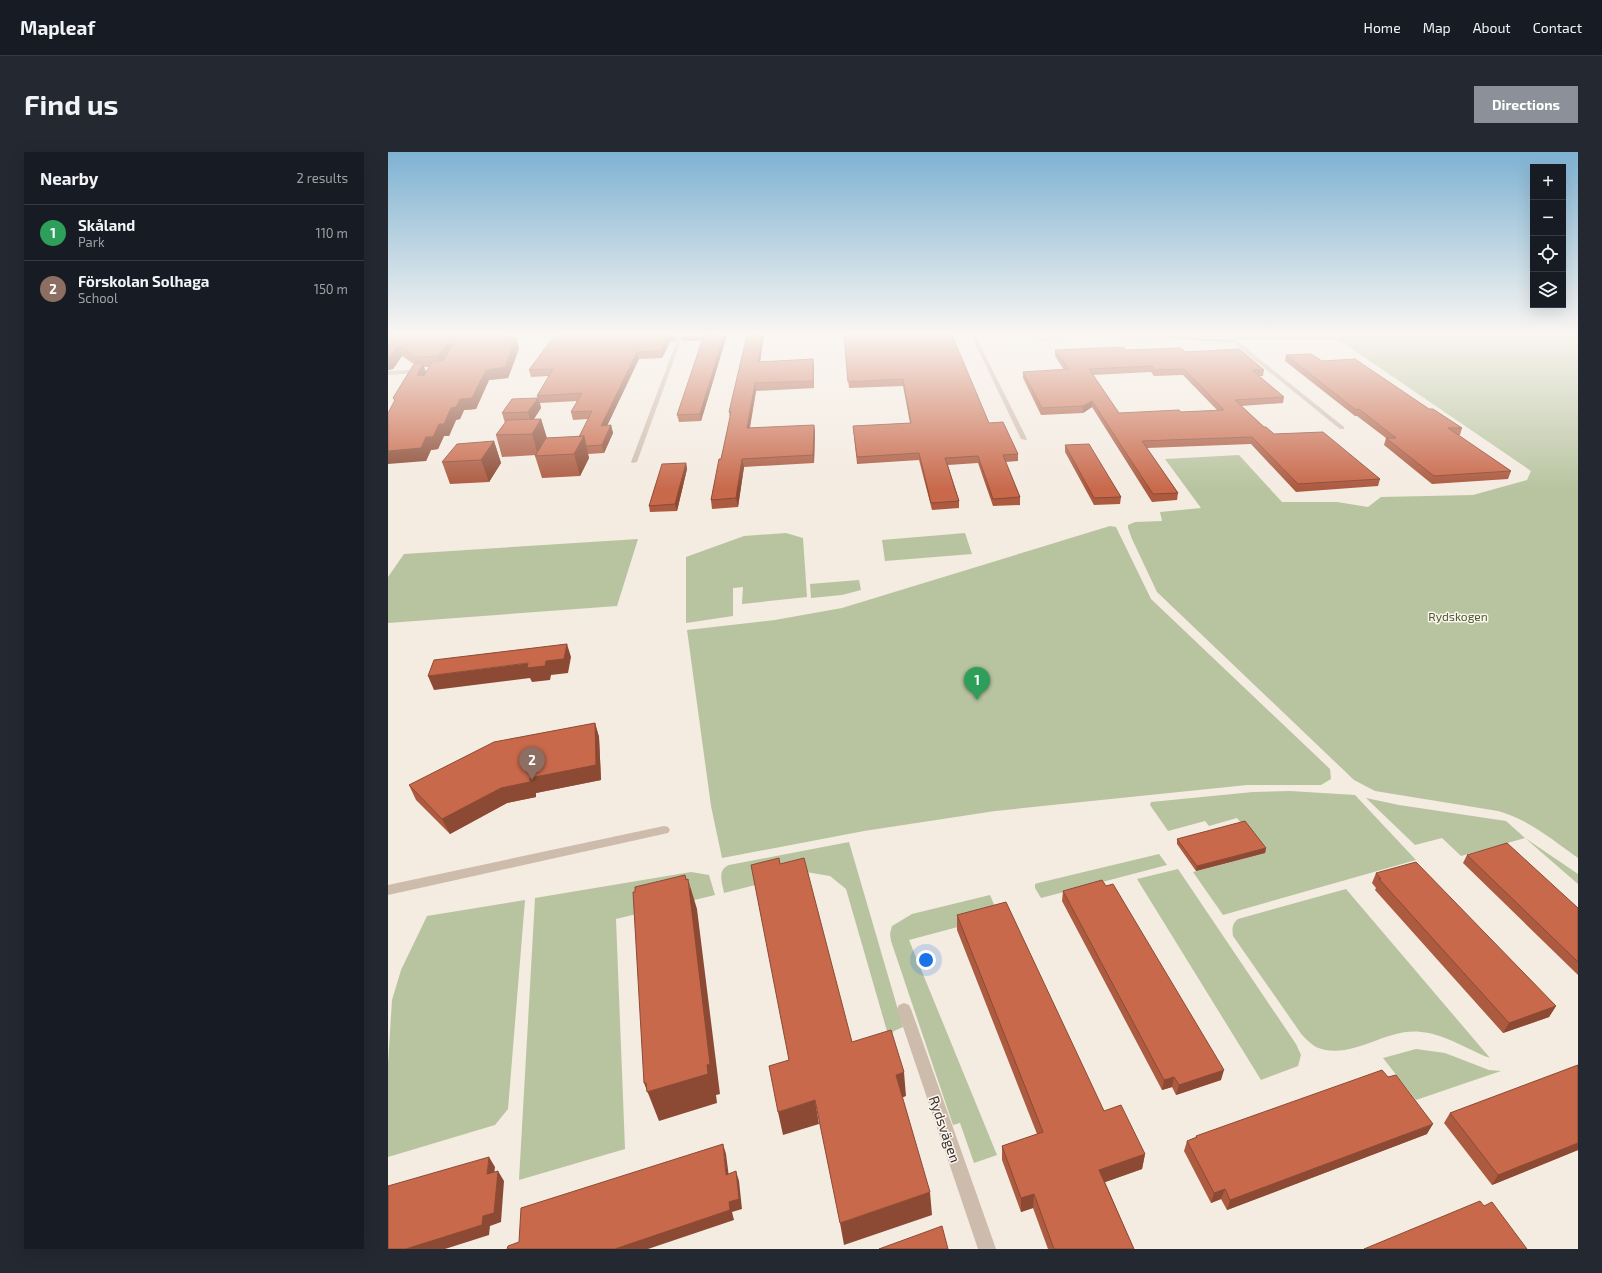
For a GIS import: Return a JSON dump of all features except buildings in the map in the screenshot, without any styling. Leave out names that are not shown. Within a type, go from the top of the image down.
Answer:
[{"type":"street","points":[[634,462],[662,386]]},
{"type":"street","points":[[998,386],[1024,439]]},
{"type":"street","points":[[1290,386],[1342,428]]},
{"type":"street","points":[[388,890],[664,830]]},
{"type":"street","name":"Rydsvägen","points":[[904,1009],[987,1249]]},
{"type":"green space","name":"Rydskogen","points":[[1407,386],[1578,386],[1578,858],[1550,837],[1520,819],[1498,811],[1375,791],[1354,780],[1157,592],[1128,528],[1128,525],[1135,522],[1162,521],[1160,512],[1201,508],[1165,459],[1239,455],[1282,502],[1337,502],[1368,507],[1381,497],[1473,495],[1527,480],[1531,471]]},
{"type":"green space","points":[[1110,526],[1116,527],[1151,599],[1330,769],[1331,779],[1321,785],[1247,785],[995,811],[864,831],[722,858],[711,806],[687,630],[775,620],[842,608]]},
{"type":"green space","points":[[786,533],[803,538],[807,597],[742,604],[743,587],[733,588],[733,616],[686,623],[686,557],[744,536]]},
{"type":"green space","points":[[965,533],[972,554],[885,561],[882,540]]},
{"type":"green space","points":[[638,539],[617,606],[388,623],[388,577],[404,554]]},
{"type":"green space","points":[[859,580],[861,590],[842,595],[811,598],[810,584]]},
{"type":"green space","points":[[1290,791],[1355,795],[1416,860],[1223,915],[1193,872],[1265,853],[1237,818],[1209,826],[1205,821],[1168,831],[1150,805],[1151,802],[1253,792]]},
{"type":"green space","points":[[1366,798],[1399,805],[1506,821],[1525,838],[1461,856],[1442,838],[1415,845]]},
{"type":"green space","points":[[1525,838],[1578,874],[1578,884]]},
{"type":"green space","points":[[849,842],[903,1027],[894,1031],[889,1038],[846,889],[830,876],[806,872],[724,893],[722,885],[721,877],[723,870],[729,865]]},
{"type":"green space","points":[[1159,854],[1167,865],[1041,898],[1035,888],[1035,884],[1038,883]]},
{"type":"green space","points":[[1178,869],[1296,1044],[1301,1055],[1298,1066],[1261,1080],[1137,879]]},
{"type":"green space","points":[[691,872],[709,875],[715,895],[616,919],[625,1149],[519,1180],[535,898]]},
{"type":"green space","points":[[1346,889],[1490,1058],[1448,1039],[1430,1033],[1408,1032],[1395,1034],[1355,1048],[1342,1050],[1329,1050],[1316,1047],[1302,1035],[1233,936],[1233,926],[1238,919]]},
{"type":"green space","points":[[990,895],[999,916],[909,940],[997,1155],[974,1163],[960,1123],[953,1125],[891,941],[890,934],[892,926],[912,914]]},
{"type":"green space","points":[[525,900],[508,1109],[495,1125],[388,1157],[388,1064],[392,1000],[401,970],[427,916]]},
{"type":"green space","points":[[1416,1049],[1445,1053],[1489,1070],[1501,1071],[1416,1100],[1383,1058]]},
{"type":"place","name":"Skåland","points":[[977,700]]},
{"type":"place","name":"Förskolan Solhaga","points":[[532,780]]}]
